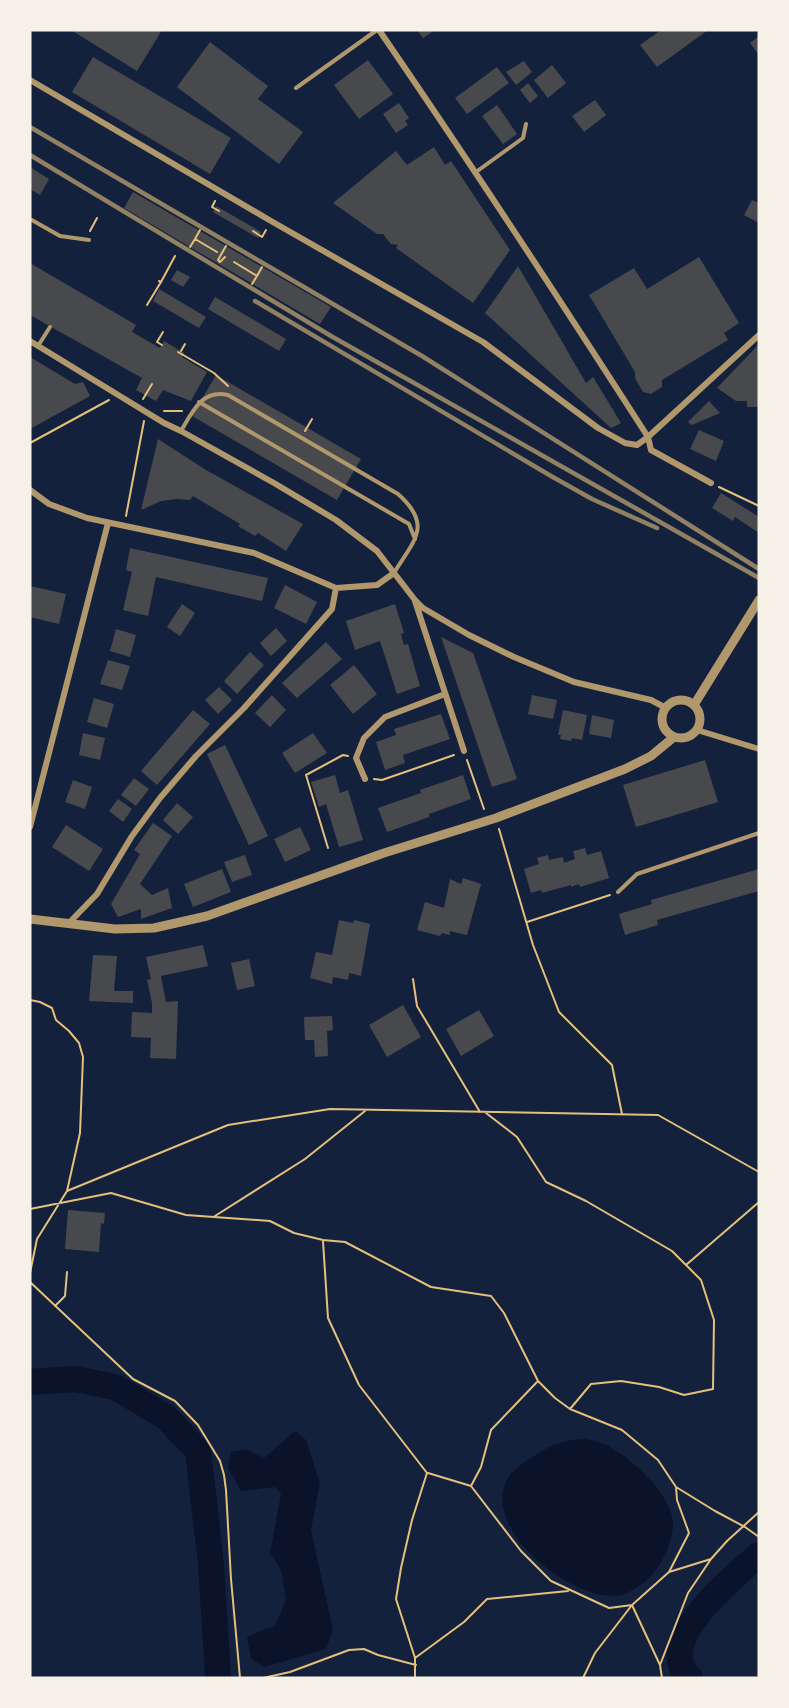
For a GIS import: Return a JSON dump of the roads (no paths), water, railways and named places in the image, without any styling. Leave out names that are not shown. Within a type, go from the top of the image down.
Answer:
[{"type":"street","points":[[378,30],[476,171],[648,437],[651,450],[711,483]]},
{"type":"street","points":[[30,80],[483,342],[598,428],[625,443],[637,445],[648,437],[759,335]]},
{"type":"street","points":[[30,341],[164,423],[336,520],[377,551],[423,608],[469,635],[513,657],[574,682],[651,700],[666,708]]},
{"type":"street","points":[[30,490],[49,504],[87,518],[254,553],[336,588],[377,585],[394,573]]},
{"type":"street","points":[[30,827],[108,523]]},
{"type":"street","points":[[69,923],[97,894],[132,836],[160,798],[332,609],[336,588]]},
{"type":"street","points":[[415,600],[464,751]]},
{"type":"street","points":[[694,705],[759,600]]},
{"type":"street","points":[[365,778],[356,758],[364,738],[385,717],[445,694]]},
{"type":"street","points":[[676,701],[689,701],[694,705],[698,709],[700,719],[697,730],[684,738],[674,736],[665,729],[663,712],[666,708],[676,701]]},
{"type":"street","points":[[697,730],[759,749]]},
{"type":"street","points":[[30,919],[115,929],[154,928],[207,916],[384,853],[496,818],[625,769],[651,756],[674,736]]},
{"type":"lane","points":[[296,88],[378,30]]},
{"type":"lane","points":[[476,171],[523,138],[526,124]]},
{"type":"lane","points":[[30,219],[60,236],[87,240]]},
{"type":"lane","points":[[38,346],[50,327]]},
{"type":"lane","points":[[181,431],[198,402],[212,395],[221,393],[228,395],[398,494],[411,508],[417,520],[418,530],[415,543],[394,573]]},
{"type":"lane","points":[[198,402],[409,524],[415,543]]},
{"type":"lane","points":[[618,892],[636,874],[759,832]]},
{"type":"water","points":[[295,1431],[306,1440],[320,1483],[311,1530],[333,1630],[326,1649],[265,1667],[251,1659],[247,1637],[275,1625],[286,1600],[281,1570],[270,1553],[281,1494],[275,1487],[241,1491],[228,1468],[231,1452],[246,1449],[264,1458]]},
{"type":"water","points":[[586,1439],[606,1445],[639,1469],[659,1490],[671,1513],[672,1532],[661,1563],[646,1581],[618,1596],[598,1594],[576,1586],[554,1573],[533,1556],[516,1537],[506,1516],[503,1495],[514,1470],[551,1447],[563,1442]]},
{"type":"waterway","points":[[30,1382],[75,1379],[115,1387],[166,1417],[198,1451],[211,1564],[218,1678]]},
{"type":"waterway","points":[[690,1678],[681,1664],[681,1647],[688,1629],[700,1611],[716,1594],[759,1555]]},
{"type":"railway","points":[[30,127],[422,356],[759,569]]},
{"type":"railway","points":[[30,155],[331,336],[759,578]]},
{"type":"railway","points":[[255,301],[551,476],[592,499],[657,528]]}]
